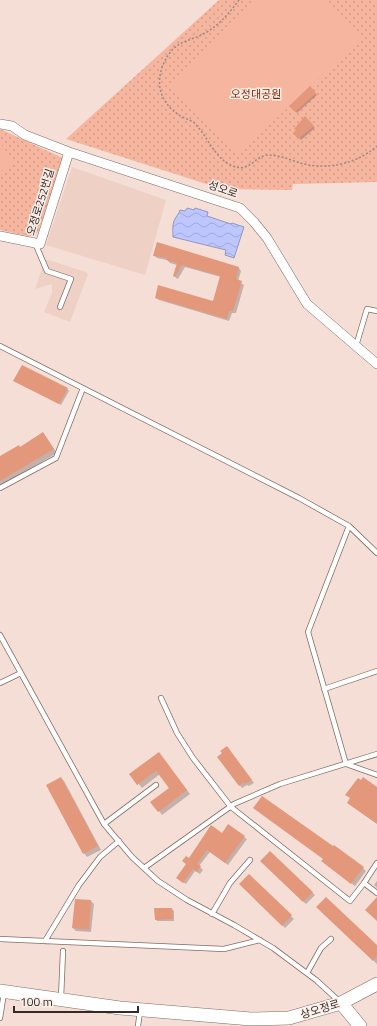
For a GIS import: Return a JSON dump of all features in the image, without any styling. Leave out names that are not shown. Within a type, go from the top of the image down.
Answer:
[{"type":"street","name":"성오로","points":[[0,124],[12,126],[25,135],[68,152],[240,208],[267,238],[307,304],[377,364]]},
{"type":"street","name":"오정로252번길","points":[[0,236],[40,244],[68,152]]},
{"type":"street","name":"상오정로","points":[[2,991],[140,1010],[292,1023],[342,1003],[377,984]]},
{"type":"street","points":[[342,1003],[360,1026]]},
{"type":"lane","points":[[35,243],[47,271],[71,279],[60,307]]},
{"type":"lane","points":[[356,346],[367,309],[377,311]]},
{"type":"lane","points":[[0,346],[299,498],[349,526],[377,553]]},
{"type":"lane","points":[[0,488],[56,458],[83,388]]},
{"type":"lane","points":[[346,764],[308,632],[349,526]]},
{"type":"lane","points":[[0,635],[104,824],[132,857],[158,881],[187,900],[273,948],[307,973],[342,1003]]},
{"type":"lane","points":[[324,689],[377,671]]},
{"type":"lane","points":[[0,683],[21,673]]},
{"type":"lane","points":[[161,698],[177,733],[193,758],[230,807],[350,901],[377,863]]},
{"type":"lane","points":[[144,868],[230,807],[280,784],[377,754]]},
{"type":"lane","points":[[346,764],[377,775]]},
{"type":"lane","points":[[104,824],[156,785]]},
{"type":"lane","points":[[45,941],[80,885],[100,857],[119,841]]},
{"type":"lane","points":[[212,914],[230,883],[250,860]]},
{"type":"lane","points":[[364,883],[377,893]]},
{"type":"lane","points":[[0,939],[224,948],[260,940]]},
{"type":"lane","points":[[307,973],[321,948],[331,939]]},
{"type":"lane","points":[[61,1000],[63,951]]},
{"type":"lane","name":"상오정로","points":[[0,1018],[2,991]]},
{"type":"lane","points":[[138,1026],[140,1010]]},
{"type":"path","points":[[239,0],[225,18],[215,26],[204,34],[182,42],[172,50],[162,69],[159,88],[161,94],[171,108],[181,116],[196,124],[222,159],[233,166],[248,166],[262,156],[268,155],[306,164],[334,165],[354,160],[377,146]]},
{"type":"shaded area","points":[[72,167],[166,200],[145,275],[46,245]]},
{"type":"shaded area","points":[[45,259],[86,272],[88,274],[70,322],[44,312],[52,293],[52,284],[35,289]]},
{"type":"green space","name":"오정대공원","points":[[219,0],[377,0],[377,182],[293,184],[292,190],[222,189],[66,139]]},
{"type":"green space","points":[[259,0],[327,0],[362,37],[238,155],[170,83]]},
{"type":"green space","points":[[0,129],[63,158],[38,232],[34,236],[0,230]]},
{"type":"green space","points":[[0,143],[14,162],[0,172]]},
{"type":"water","points":[[187,208],[194,210],[195,208],[208,212],[207,216],[244,227],[234,258],[225,255],[226,250],[173,237],[173,225],[175,219],[180,210],[185,211]]},
{"type":"building","points":[[310,86],[316,93],[295,112],[289,106]]},
{"type":"building","points":[[305,116],[314,126],[298,139],[293,133],[296,130],[294,129]]},
{"type":"building","points":[[157,242],[239,267],[236,279],[242,281],[233,311],[229,311],[227,319],[155,298],[158,285],[213,301],[220,276],[182,265],[175,277],[173,276],[177,263],[166,260],[167,258],[153,256]]},
{"type":"building","points":[[22,365],[68,388],[59,404],[13,381]]},
{"type":"building","points":[[43,432],[54,449],[0,481],[0,456],[19,445],[20,447]]},
{"type":"building","points":[[227,746],[252,780],[245,784],[244,782],[239,786],[217,757],[222,753],[220,751]]},
{"type":"building","points":[[159,752],[187,790],[158,812],[150,802],[169,788],[156,771],[137,785],[129,774]]},
{"type":"building","points":[[61,777],[98,846],[83,854],[46,785]]},
{"type":"building","points":[[363,777],[377,787],[377,824],[347,803],[350,798],[345,795],[358,778],[361,780]]},
{"type":"building","points":[[262,796],[364,867],[351,884],[321,861],[323,859],[253,808]]},
{"type":"building","points":[[228,824],[245,836],[225,863],[207,850],[197,864],[201,866],[197,872],[193,869],[183,883],[176,878],[186,864],[182,861],[186,856],[189,858],[211,825],[222,833]]},
{"type":"building","points":[[270,851],[313,892],[303,902],[260,861]]},
{"type":"building","points":[[249,874],[292,915],[282,926],[239,884]]},
{"type":"building","points":[[326,897],[377,945],[377,956],[373,961],[316,907]]},
{"type":"building","points":[[377,897],[377,921],[365,910]]},
{"type":"building","points":[[75,899],[91,900],[89,930],[72,928]]},
{"type":"building","points":[[154,908],[172,908],[173,919],[155,920]]}]
